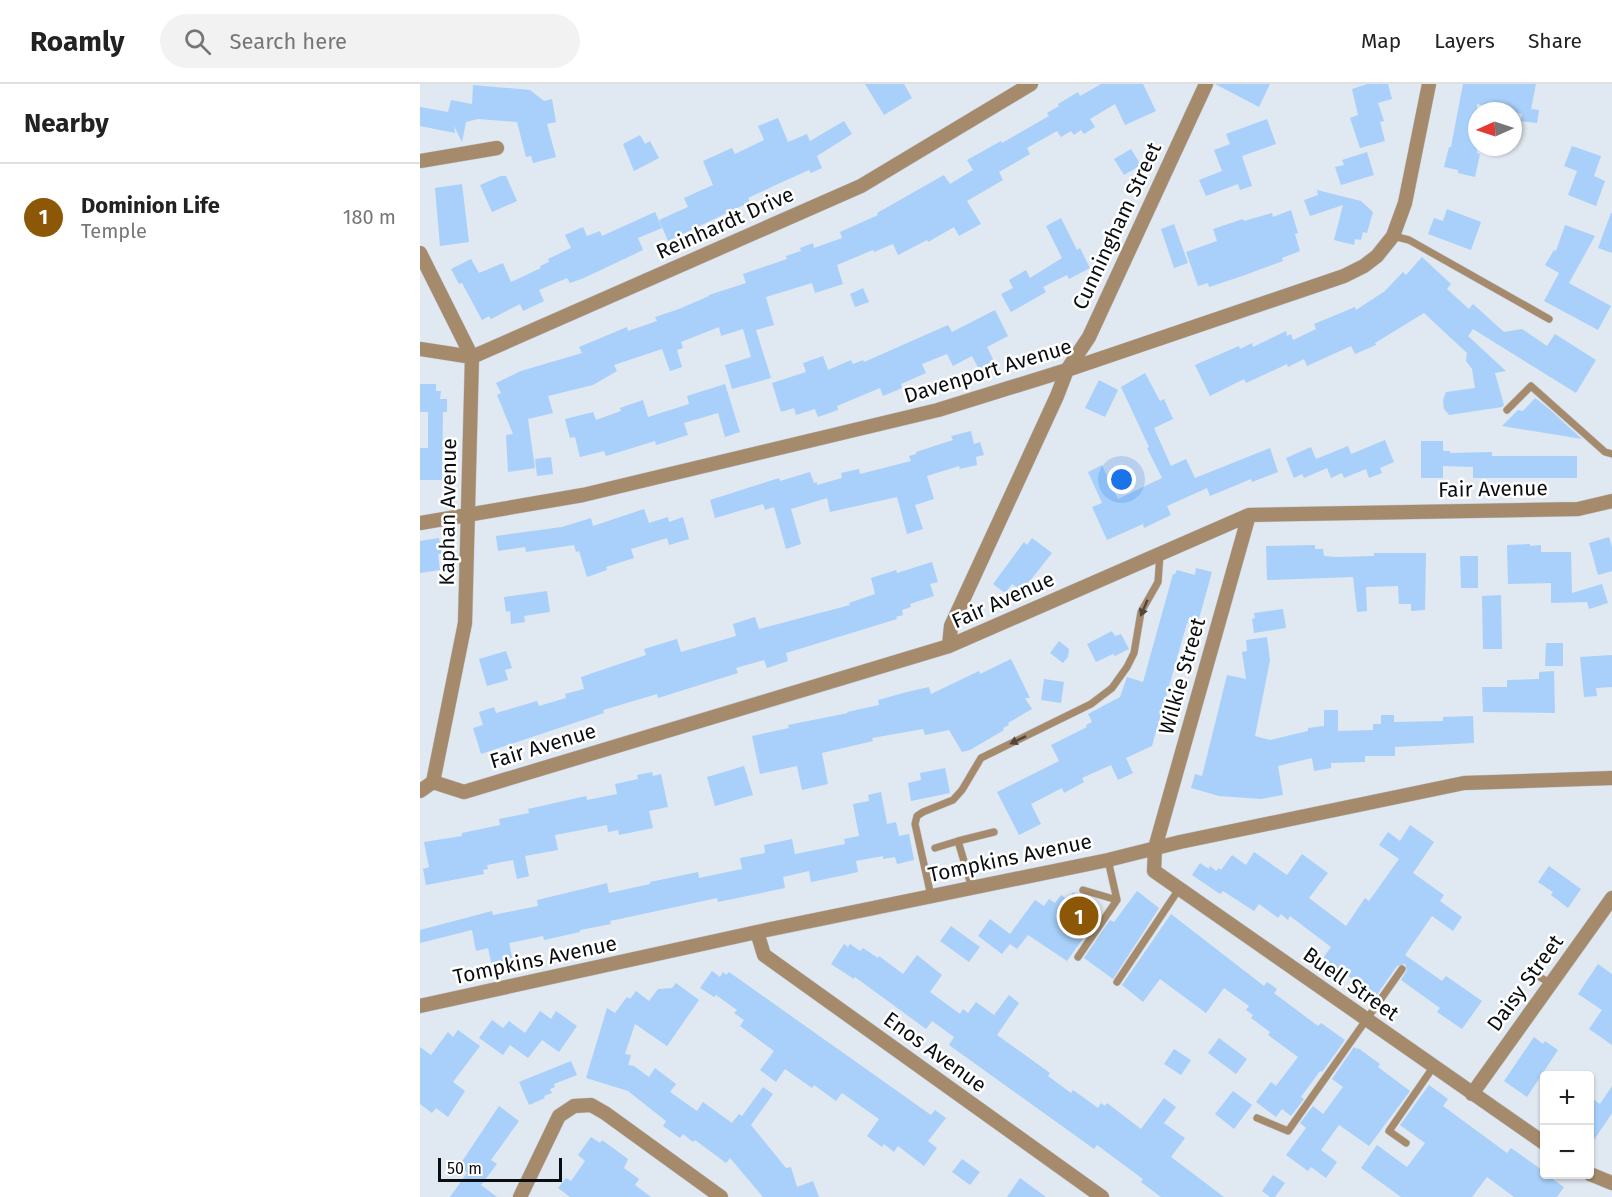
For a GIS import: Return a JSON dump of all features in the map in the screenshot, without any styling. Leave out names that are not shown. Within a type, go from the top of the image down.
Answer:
[{"type":"street","name":"Reinhardt Drive","points":[[472,357],[861,186],[1031,84]]},
{"type":"street","name":"Cunningham Street","points":[[950,646],[951,626],[1067,370],[1089,337],[1206,84]]},
{"type":"street","name":"Davenport Avenue","points":[[420,523],[583,495],[938,410],[1067,370],[1344,276],[1364,266],[1377,256],[1393,236],[1405,203],[1429,84]]},
{"type":"street","points":[[420,161],[497,148]]},
{"type":"street","name":"Kaphan Avenue","points":[[420,253],[472,357],[465,623],[433,782]]},
{"type":"street","points":[[420,349],[472,357]]},
{"type":"street","name":"Fair Avenue","points":[[433,782],[464,792],[950,646],[1249,515],[1578,508],[1612,501]]},
{"type":"street","name":"Wilkie Street","points":[[1155,848],[1249,515]]},
{"type":"street","name":"Tompkins Avenue","points":[[420,1006],[757,932],[1108,860],[1464,783],[1612,778]]},
{"type":"street","points":[[420,791],[433,782]]},
{"type":"street","name":"Buell Street","points":[[1155,848],[1154,871],[1540,1140]]},
{"type":"street","name":"Daisy Street","points":[[1472,1094],[1550,983],[1610,905]]},
{"type":"street","name":"Enos Avenue","points":[[757,932],[764,956],[1102,1197]]},
{"type":"street","points":[[520,1197],[559,1116],[574,1106],[591,1106],[605,1113],[721,1197]]},
{"type":"street","points":[[1594,1176],[1612,1183]]},
{"type":"lane","points":[[1393,236],[1409,240],[1549,319]]},
{"type":"lane","points":[[1507,410],[1531,386],[1605,452],[1612,454]]},
{"type":"lane","points":[[931,896],[915,824],[917,816],[953,800],[962,790],[981,758],[1091,704],[1112,688],[1134,653],[1141,612],[1158,582],[1160,554]]},
{"type":"lane","points":[[935,848],[994,832]]},
{"type":"lane","points":[[958,841],[972,888]]},
{"type":"lane","points":[[1078,957],[1117,900],[1108,860]]},
{"type":"lane","points":[[1117,982],[1179,889]]},
{"type":"lane","points":[[1083,890],[1117,900]]},
{"type":"lane","points":[[1257,1118],[1288,1131],[1402,969]]},
{"type":"lane","points":[[1536,975],[1550,983]]},
{"type":"lane","points":[[1406,1143],[1389,1131],[1434,1066]]},
{"type":"building","points":[[865,84],[904,84],[912,98],[884,115]]},
{"type":"building","points":[[1101,84],[1143,84],[1156,111],[1125,125],[1115,104],[1090,119],[1095,127],[1084,134],[1081,130],[1074,135],[1071,131],[1061,137],[1057,131],[1027,148],[1030,154],[999,172],[1003,180],[967,201],[981,224],[959,236],[954,227],[898,255],[893,244],[874,252],[873,250],[837,265],[843,284],[815,293],[812,283],[766,297],[774,325],[756,330],[771,378],[732,389],[725,365],[751,357],[743,329],[721,336],[719,327],[681,342],[683,348],[677,350],[682,367],[670,371],[662,349],[614,365],[617,371],[593,385],[548,396],[553,413],[528,419],[535,468],[508,472],[506,435],[513,434],[497,395],[501,393],[496,383],[521,371],[582,353],[579,347],[627,327],[628,331],[657,321],[655,317],[746,283],[743,274],[787,259],[786,256],[801,251],[800,248],[813,243],[814,248],[842,238],[840,232],[878,215],[877,213],[944,175],[950,184],[973,170],[967,160],[1049,116],[1047,113],[1078,92],[1080,96]]},
{"type":"building","points":[[1215,84],[1270,84],[1259,107]]},
{"type":"building","points":[[1367,84],[1388,84],[1392,99],[1378,103],[1384,121],[1380,122],[1385,141],[1360,148],[1350,118],[1358,115],[1352,89]]},
{"type":"building","points":[[1463,84],[1536,84],[1531,109],[1539,110],[1537,123],[1522,121],[1522,102],[1468,102],[1468,156],[1480,156],[1475,177],[1444,167],[1449,147],[1451,147]]},
{"type":"building","points":[[473,85],[530,90],[544,101],[552,99],[556,122],[547,124],[556,157],[533,163],[531,156],[526,157],[517,122],[478,119],[466,122],[462,142],[454,126],[455,133],[420,126],[420,107],[448,112],[451,100],[472,104]]},
{"type":"building","points":[[778,118],[788,142],[807,134],[810,141],[844,121],[852,134],[817,156],[822,168],[811,173],[809,170],[748,198],[750,202],[668,241],[659,220],[688,207],[684,198],[713,185],[703,161],[732,148],[735,154],[764,140],[758,126]]},
{"type":"building","points":[[1267,119],[1276,144],[1242,156],[1252,186],[1240,190],[1238,184],[1206,196],[1199,180],[1222,171],[1214,150],[1230,144],[1226,134]]},
{"type":"building","points":[[640,135],[645,144],[650,141],[659,158],[634,171],[623,144]]},
{"type":"building","points":[[1572,146],[1601,156],[1594,176],[1605,181],[1596,206],[1568,195],[1577,171],[1564,166]]},
{"type":"building","points":[[1131,149],[1141,165],[1124,175],[1114,159]]},
{"type":"building","points":[[1367,152],[1374,175],[1341,185],[1335,167],[1344,165],[1342,160]]},
{"type":"building","points":[[506,176],[517,201],[492,212],[480,185]]},
{"type":"building","points":[[462,184],[469,242],[440,246],[435,188]]},
{"type":"building","points":[[1317,190],[1361,201],[1373,212],[1367,233],[1363,232],[1361,240],[1355,239],[1354,245],[1334,240],[1343,205],[1310,216],[1304,200],[1318,195]]},
{"type":"building","points":[[1447,209],[1481,222],[1471,250],[1428,234],[1434,218],[1443,221]]},
{"type":"building","points":[[1291,210],[1298,233],[1295,234],[1300,251],[1282,258],[1283,261],[1245,275],[1209,287],[1208,283],[1198,286],[1186,252],[1217,241],[1213,229],[1243,219],[1244,221],[1272,213],[1273,217]]},
{"type":"building","points":[[655,212],[662,228],[638,238],[643,250],[584,278],[570,283],[567,278],[539,290],[544,301],[523,311],[520,304],[491,319],[489,316],[482,320],[462,283],[459,284],[451,269],[471,259],[479,273],[503,263],[511,282],[541,268],[540,266],[549,262],[548,259],[571,248],[565,235],[583,227],[587,236],[600,231],[602,236]]},
{"type":"building","points":[[1612,213],[1612,253],[1598,248]]},
{"type":"building","points":[[1061,218],[1077,250],[1080,248],[1090,268],[1069,279],[1067,275],[1043,287],[1046,292],[1011,312],[1001,294],[1013,288],[1009,280],[1026,270],[1030,278],[1062,258],[1046,226]]},
{"type":"building","points":[[1174,224],[1188,263],[1174,268],[1161,229]]},
{"type":"building","points":[[1565,225],[1595,236],[1569,283],[1611,306],[1598,330],[1544,301],[1559,273],[1545,265],[1554,250],[1556,251]]},
{"type":"building","points":[[1422,257],[1451,284],[1447,289],[1469,309],[1473,304],[1504,332],[1522,329],[1547,346],[1555,334],[1596,360],[1576,393],[1473,329],[1468,336],[1506,371],[1495,373],[1504,405],[1449,415],[1444,409],[1443,400],[1446,392],[1475,388],[1472,369],[1466,361],[1467,353],[1424,313],[1375,343],[1376,345],[1355,354],[1351,346],[1307,366],[1304,359],[1288,367],[1287,364],[1246,383],[1244,379],[1210,396],[1195,365],[1239,346],[1240,349],[1252,343],[1253,347],[1286,331],[1287,336],[1291,334],[1293,340],[1316,329],[1314,324],[1355,307],[1356,310],[1385,291],[1403,272],[1406,275]]},
{"type":"building","points":[[863,288],[869,302],[855,307],[850,294]]},
{"type":"building","points":[[995,310],[1008,336],[987,347],[996,365],[981,373],[972,356],[953,366],[947,354],[922,364],[926,373],[901,384],[902,388],[883,396],[880,388],[837,406],[838,410],[818,417],[815,409],[796,415],[794,408],[781,412],[772,383],[806,372],[803,363],[823,356],[828,370],[851,360],[853,364],[863,360],[864,362],[948,325],[952,332]]},
{"type":"building","points":[[1145,373],[1160,401],[1164,399],[1173,419],[1154,428],[1171,466],[1186,459],[1195,478],[1270,448],[1278,472],[1252,482],[1251,479],[1210,496],[1207,488],[1167,506],[1171,515],[1144,528],[1143,524],[1107,540],[1092,507],[1102,503],[1088,472],[1102,465],[1118,499],[1162,478],[1121,387]]},
{"type":"building","points":[[1099,380],[1118,390],[1105,417],[1085,408]]},
{"type":"building","points":[[420,384],[436,384],[436,391],[441,391],[440,399],[447,399],[447,412],[443,412],[442,480],[420,480],[420,448],[428,448],[428,412],[420,412]]},
{"type":"building","points":[[725,384],[740,432],[725,437],[718,413],[684,423],[688,435],[656,445],[655,441],[606,456],[604,451],[580,457],[575,437],[570,438],[565,419],[593,412],[596,420],[643,400],[648,417],[689,404],[687,396]]},
{"type":"building","points":[[1535,398],[1582,439],[1502,426],[1518,410],[1523,411]]},
{"type":"building","points":[[971,431],[974,444],[980,442],[984,455],[976,457],[977,465],[960,469],[959,466],[927,476],[934,499],[915,505],[923,529],[907,534],[897,497],[830,512],[827,498],[791,509],[801,544],[786,549],[774,507],[765,510],[763,504],[715,518],[710,500],[779,478],[780,481],[810,472],[817,485],[842,478],[841,473],[859,469],[860,474],[911,461],[909,456],[916,452],[953,440],[951,436]]},
{"type":"building","points":[[1385,440],[1394,462],[1380,468],[1382,473],[1369,478],[1366,469],[1344,478],[1342,473],[1331,478],[1327,468],[1304,478],[1302,474],[1294,478],[1286,458],[1311,447],[1316,459],[1348,446],[1351,454]]},
{"type":"building","points":[[1421,441],[1443,441],[1443,451],[1450,451],[1450,453],[1492,452],[1492,456],[1577,456],[1577,478],[1473,478],[1473,467],[1443,466],[1443,478],[1421,478]]},
{"type":"building","points":[[551,457],[553,474],[537,476],[535,459]]},
{"type":"building","points":[[644,509],[649,523],[668,517],[669,522],[683,517],[689,539],[669,545],[667,538],[631,549],[634,558],[606,567],[607,570],[587,577],[579,551],[576,552],[574,545],[526,552],[525,547],[498,551],[496,536],[562,527],[591,518],[593,526]]},
{"type":"building","points":[[1609,537],[1612,547],[1612,571],[1598,575],[1589,543]]},
{"type":"building","points":[[439,538],[442,554],[438,554],[440,570],[420,573],[420,541]]},
{"type":"building","points":[[1032,538],[1052,553],[1022,591],[1012,584],[1005,593],[993,584],[1024,542],[1027,545]]},
{"type":"building","points":[[1530,544],[1530,546],[1541,545],[1541,552],[1571,552],[1572,593],[1602,584],[1608,603],[1589,609],[1587,602],[1551,603],[1551,583],[1508,584],[1507,545]]},
{"type":"building","points":[[1315,545],[1315,549],[1323,549],[1324,556],[1336,557],[1374,556],[1374,553],[1426,553],[1425,610],[1411,611],[1411,604],[1399,604],[1398,586],[1366,587],[1367,611],[1357,612],[1353,577],[1267,580],[1266,546]]},
{"type":"building","points":[[1460,556],[1478,556],[1478,588],[1461,588]]},
{"type":"building","points":[[932,562],[938,582],[930,584],[934,596],[910,604],[911,607],[902,610],[903,615],[896,617],[897,619],[786,653],[788,661],[767,668],[764,660],[736,668],[738,673],[658,698],[657,694],[603,710],[604,713],[481,754],[473,728],[483,725],[479,712],[494,707],[496,713],[537,701],[539,706],[566,698],[565,694],[584,689],[581,677],[646,655],[644,649],[677,639],[681,652],[736,636],[733,624],[755,617],[759,629],[850,605],[849,603],[875,594],[871,578]]},
{"type":"building","points":[[1196,568],[1212,572],[1197,626],[1187,623],[1152,746],[1126,758],[1133,773],[1118,780],[1111,765],[1082,778],[1084,782],[1064,793],[1062,788],[1031,804],[1041,824],[1019,835],[997,792],[1059,761],[1051,745],[1087,727],[1086,725],[1092,722],[1088,714],[1120,697],[1127,677],[1143,682],[1173,574],[1177,570],[1195,575]]},
{"type":"building","points":[[547,591],[550,612],[524,616],[525,622],[511,624],[510,611],[506,612],[504,597]]},
{"type":"building","points":[[1501,595],[1502,649],[1483,649],[1482,596]]},
{"type":"building","points":[[1283,609],[1286,628],[1254,633],[1252,619],[1255,618],[1254,613]]},
{"type":"building","points":[[1112,631],[1115,636],[1121,634],[1129,649],[1096,662],[1087,644]]},
{"type":"building","points":[[1267,637],[1270,660],[1255,736],[1270,740],[1308,731],[1308,728],[1324,726],[1324,710],[1338,710],[1338,731],[1373,730],[1373,724],[1381,724],[1381,715],[1394,715],[1394,722],[1443,721],[1443,717],[1473,716],[1474,743],[1395,747],[1395,756],[1365,756],[1365,762],[1331,763],[1331,768],[1314,771],[1312,758],[1278,766],[1283,795],[1261,799],[1219,796],[1191,788],[1195,774],[1202,776],[1227,675],[1246,679],[1242,652],[1247,651],[1246,640]]},
{"type":"building","points":[[1059,641],[1069,649],[1068,657],[1063,663],[1050,653]]},
{"type":"building","points":[[1546,643],[1563,643],[1563,666],[1545,666]]},
{"type":"building","points":[[506,651],[512,668],[505,670],[508,680],[487,686],[479,659]]},
{"type":"building","points":[[1612,655],[1612,687],[1596,688],[1597,696],[1584,697],[1580,657]]},
{"type":"building","points":[[1011,659],[1030,698],[1025,698],[1032,709],[1008,723],[1009,725],[1003,728],[1004,730],[970,750],[962,752],[949,730],[925,735],[923,729],[872,738],[873,741],[822,753],[828,784],[802,790],[797,766],[760,774],[752,736],[789,728],[788,725],[879,705],[878,700],[907,692],[929,687],[931,694],[979,671],[980,674]]},
{"type":"building","points":[[1554,671],[1555,713],[1483,712],[1482,687],[1507,687],[1507,680],[1539,679],[1539,672]]},
{"type":"building","points":[[1044,679],[1064,682],[1061,703],[1041,700]]},
{"type":"building","points":[[744,766],[753,795],[715,806],[707,777]]},
{"type":"building","points":[[945,768],[950,793],[911,801],[908,783],[921,780],[920,773]]},
{"type":"building","points":[[652,772],[653,776],[661,774],[668,807],[649,811],[653,828],[619,835],[618,830],[608,832],[607,825],[555,835],[558,850],[525,856],[529,876],[517,879],[513,860],[487,865],[488,869],[483,870],[484,874],[426,885],[423,869],[429,867],[424,842],[462,836],[462,833],[500,825],[499,819],[529,813],[528,809],[586,796],[587,800],[617,794],[615,784],[638,779],[637,775]]},
{"type":"building","points":[[881,792],[887,824],[896,822],[899,836],[909,834],[914,860],[897,864],[895,857],[883,859],[883,856],[856,861],[858,872],[811,882],[809,871],[783,877],[785,888],[718,902],[717,898],[610,921],[611,924],[544,940],[543,936],[509,943],[513,962],[492,966],[488,948],[476,951],[472,930],[420,943],[420,930],[492,911],[493,915],[538,906],[537,900],[607,883],[609,893],[698,872],[699,878],[742,869],[740,858],[765,853],[764,845],[792,839],[795,854],[845,844],[844,839],[859,836],[853,804],[869,801],[868,795]]},
{"type":"building","points":[[1410,825],[1434,842],[1413,873],[1444,895],[1440,901],[1462,917],[1453,931],[1432,916],[1405,955],[1442,981],[1446,976],[1482,1001],[1462,1029],[1437,1012],[1440,1008],[1401,980],[1407,970],[1405,964],[1397,966],[1376,996],[1323,958],[1331,947],[1290,916],[1288,920],[1281,914],[1278,918],[1259,904],[1254,911],[1223,891],[1220,894],[1192,875],[1200,863],[1209,869],[1210,866],[1216,871],[1219,868],[1221,870],[1232,855],[1246,865],[1254,852],[1287,875],[1302,854],[1328,873],[1309,898],[1346,926],[1365,898],[1369,901],[1399,859],[1379,845],[1388,832],[1400,841]]},
{"type":"building","points":[[1549,866],[1581,889],[1568,908],[1551,895],[1553,892],[1538,882]]},
{"type":"building","points":[[1137,891],[1159,908],[1113,979],[1084,958],[1110,920],[1114,922]]},
{"type":"building","points":[[1073,892],[1101,913],[1067,961],[1028,935],[1017,949],[1010,944],[1002,954],[978,936],[990,919],[1010,934],[1035,900],[1044,906],[1049,899],[1055,903],[1061,895],[1068,900]]},
{"type":"building","points":[[1171,914],[1264,986],[1267,982],[1277,989],[1274,993],[1318,1026],[1321,1023],[1345,1040],[1301,1097],[1304,1099],[1291,1116],[1282,1109],[1276,1117],[1256,1102],[1271,1082],[1276,1086],[1298,1057],[1268,1035],[1270,1032],[1251,1018],[1253,1015],[1246,1010],[1249,1006],[1224,988],[1206,1013],[1160,979],[1143,1002],[1122,985]]},
{"type":"building","points":[[951,926],[980,947],[969,962],[940,941]]},
{"type":"building","points":[[844,944],[848,947],[850,944],[860,951],[863,948],[878,958],[879,956],[903,974],[917,955],[942,975],[930,992],[960,1014],[963,1009],[968,1013],[976,1002],[994,1015],[1009,995],[1019,1003],[997,1035],[1050,1073],[1048,1076],[1071,1093],[1073,1090],[1098,1108],[1101,1103],[1105,1106],[1107,1103],[1141,1129],[1164,1098],[1176,1107],[1164,1123],[1185,1138],[1171,1157],[1224,1197],[1161,1197],[1141,1182],[1143,1179],[1097,1145],[1094,1149],[949,1045],[954,1037],[932,1021],[926,1029],[855,977],[854,979],[831,964]]},
{"type":"building","points":[[1598,964],[1612,974],[1612,1045],[1589,1029],[1602,1010],[1578,994]]},
{"type":"building","points":[[712,971],[720,977],[723,972],[726,975],[729,972],[931,1115],[935,1110],[946,1118],[928,1141],[937,1148],[924,1166],[898,1146],[894,1152],[884,1144],[882,1147],[867,1136],[879,1119],[842,1093],[836,1101],[814,1085],[812,1088],[785,1069],[776,1082],[760,1070],[774,1051],[740,1026],[744,1020],[734,1013],[737,1010],[716,995],[714,997],[700,988]]},
{"type":"building","points":[[676,983],[699,1000],[667,1046],[635,1024],[625,1054],[631,1055],[628,1065],[634,1066],[649,1077],[655,1068],[676,1084],[670,1092],[697,1111],[703,1102],[732,1123],[739,1114],[742,1116],[763,1087],[773,1094],[751,1125],[786,1168],[791,1167],[797,1187],[813,1181],[819,1197],[763,1197],[730,1158],[726,1163],[695,1140],[693,1142],[683,1134],[680,1138],[663,1126],[666,1121],[628,1091],[586,1078],[607,1008],[615,1013],[627,997],[630,999],[636,991],[649,1001],[658,989],[672,988]]},
{"type":"building","points":[[540,1011],[551,1019],[556,1011],[577,1026],[559,1052],[542,1040],[528,1058],[510,1045],[503,1055],[479,1038],[492,1020],[503,1028],[509,1021],[525,1033]]},
{"type":"building","points":[[458,1030],[480,1046],[453,1082],[465,1091],[448,1117],[436,1108],[432,1113],[420,1104],[420,1047],[431,1055],[448,1032],[453,1037]]},
{"type":"building","points":[[1534,1037],[1543,1044],[1545,1041],[1558,1050],[1544,1071],[1540,1071],[1540,1077],[1527,1097],[1504,1081]]},
{"type":"building","points":[[1219,1038],[1247,1059],[1236,1074],[1208,1053]]},
{"type":"building","points":[[1354,1047],[1380,1064],[1378,1067],[1410,1091],[1369,1146],[1339,1125],[1321,1150],[1337,1162],[1326,1178],[1311,1167],[1308,1171],[1286,1155],[1306,1128],[1300,1123],[1313,1106],[1323,1114],[1343,1087],[1332,1079]]},
{"type":"building","points":[[1174,1049],[1191,1060],[1181,1075],[1164,1064]]},
{"type":"building","points":[[571,1061],[577,1075],[554,1084],[555,1087],[550,1089],[552,1093],[529,1105],[519,1082]]},
{"type":"building","points":[[1429,1085],[1448,1099],[1443,1106],[1507,1153],[1511,1148],[1540,1168],[1540,1179],[1552,1179],[1564,1187],[1557,1197],[1514,1197],[1487,1177],[1472,1197],[1401,1197],[1361,1168],[1377,1145],[1407,1167],[1425,1143],[1400,1125]]},
{"type":"building","points":[[1612,1086],[1612,1113],[1594,1140],[1594,1100],[1600,1104]]},
{"type":"building","points":[[1233,1091],[1252,1105],[1234,1129],[1215,1114]]},
{"type":"building","points":[[499,1106],[519,1121],[491,1160],[497,1164],[481,1185],[497,1197],[450,1197],[467,1173],[459,1166]]},
{"type":"building","points":[[591,1137],[600,1143],[602,1140],[628,1159],[624,1168],[639,1179],[635,1185],[651,1197],[570,1197],[558,1188],[566,1178],[571,1181],[585,1161],[578,1155]]},
{"type":"building","points":[[962,1159],[980,1172],[970,1185],[952,1172]]},
{"type":"building","points":[[1273,1175],[1285,1183],[1275,1197],[1270,1197],[1262,1191]]},
{"type":"building","points":[[1020,1178],[1046,1197],[1007,1197]]},
{"type":"place","name":"Dominion Life","points":[[1079,916]]}]
